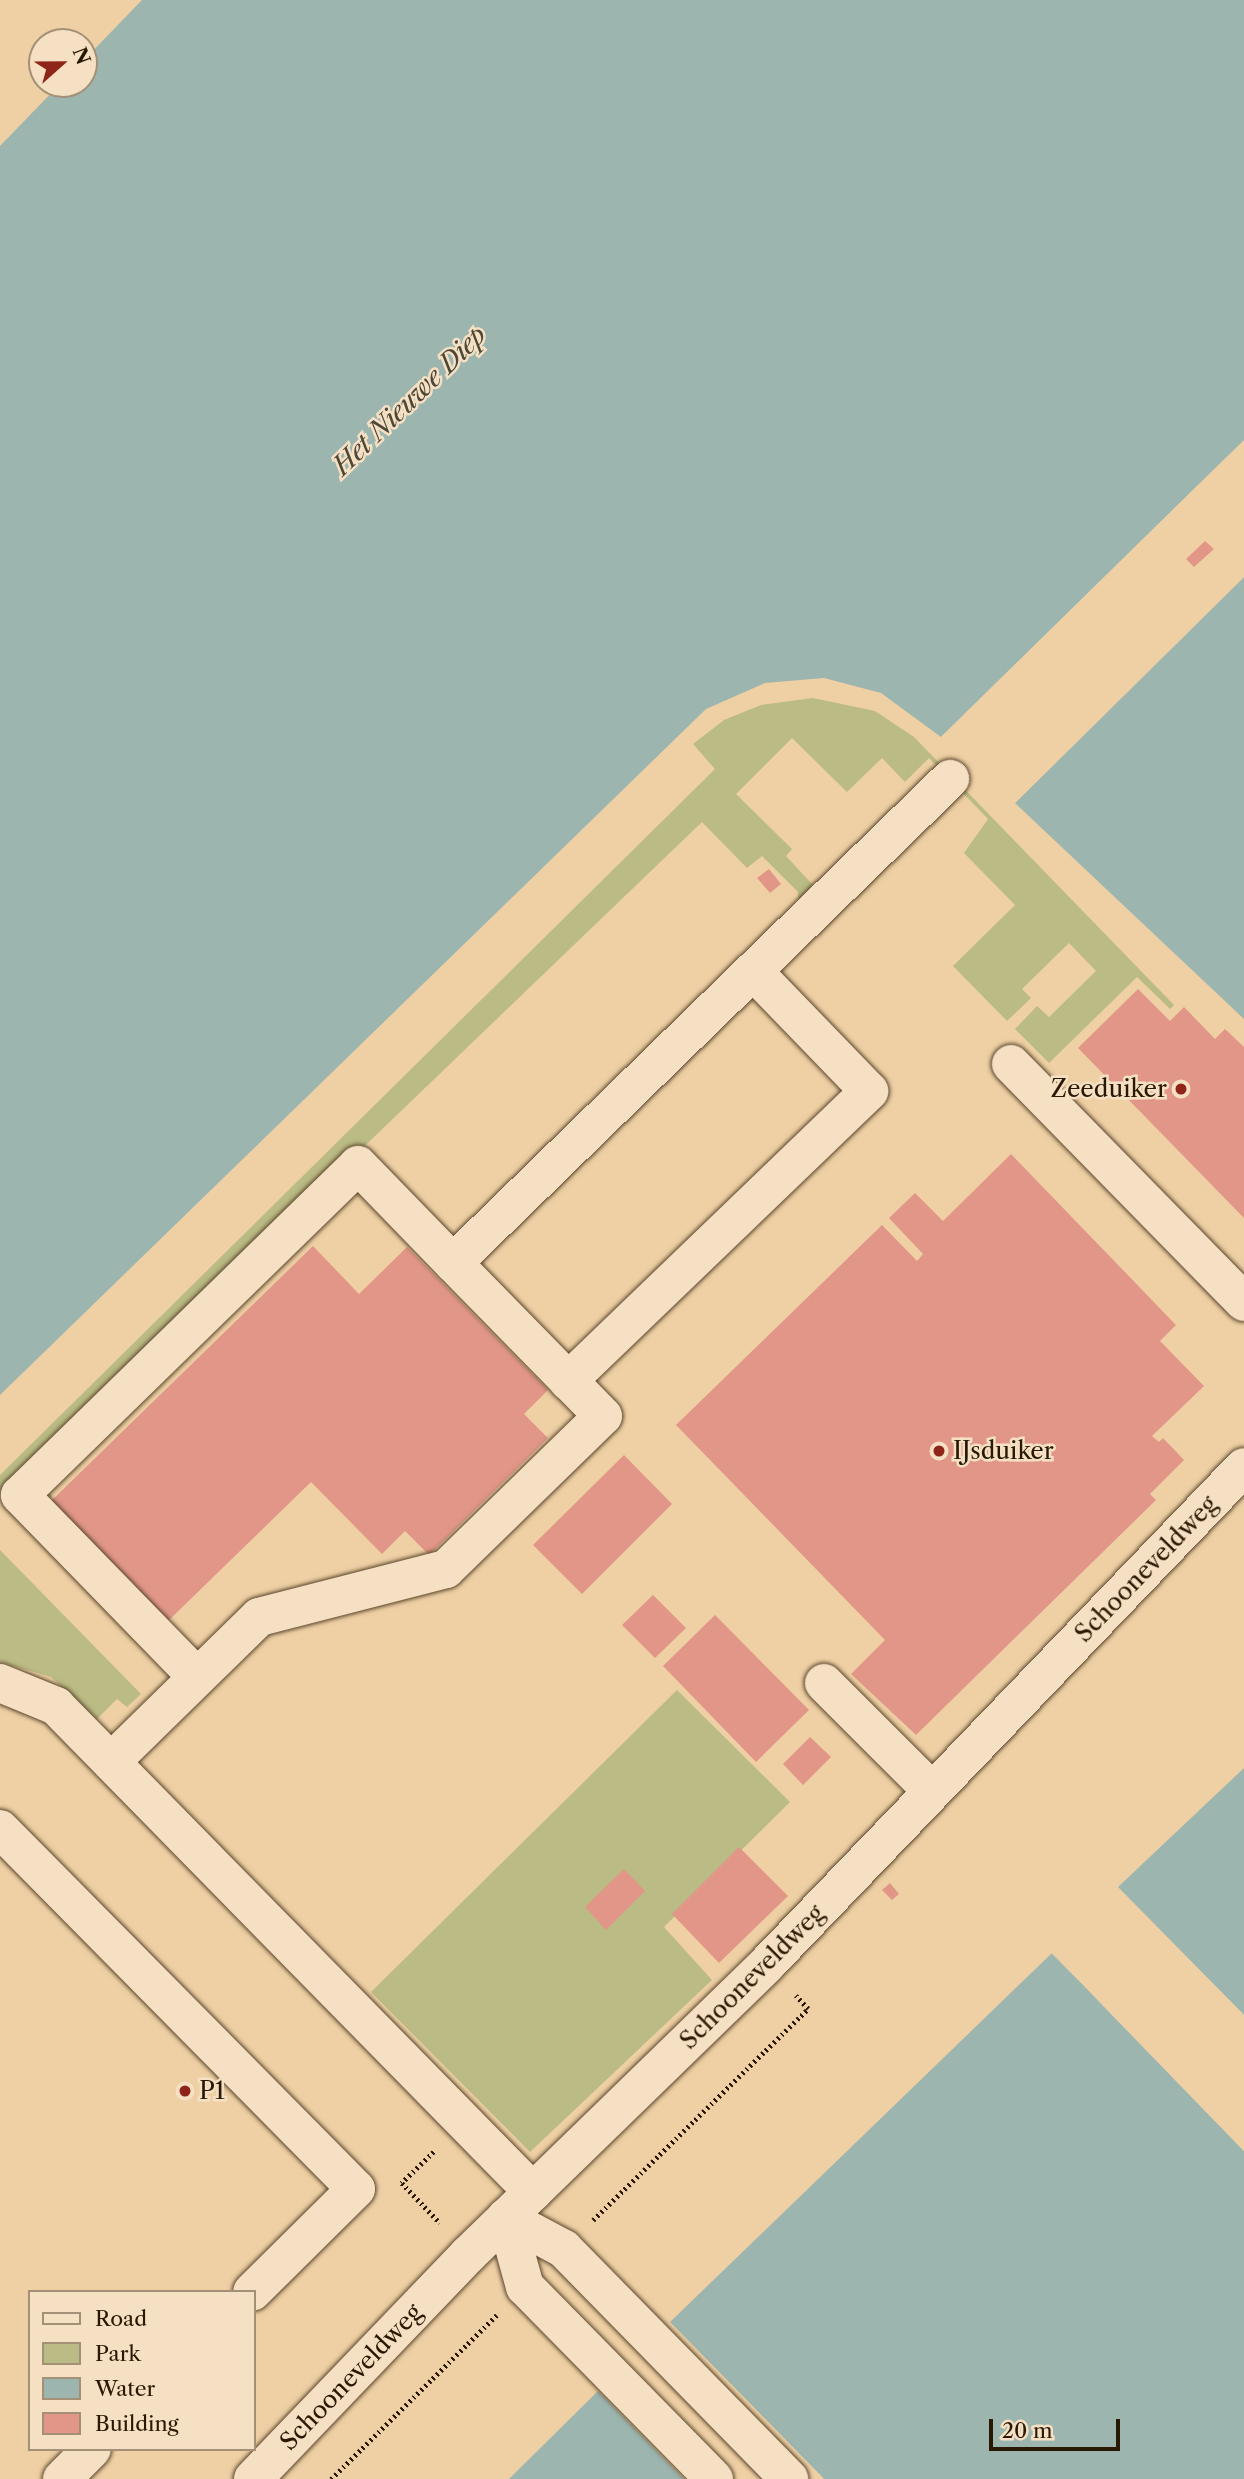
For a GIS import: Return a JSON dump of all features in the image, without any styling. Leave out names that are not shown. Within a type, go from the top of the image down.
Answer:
[{"type":"street","points":[[453,1263],[950,779]]},
{"type":"street","points":[[568,1381],[869,1091],[753,971]]},
{"type":"street","points":[[1011,1063],[1244,1303]]},
{"type":"street","points":[[111,1762],[259,1617],[446,1569],[603,1416],[358,1165],[20,1495],[197,1677]]},
{"type":"street","name":"Schooneveldweg","points":[[253,2479],[469,2254],[932,1791],[1244,1467]]},
{"type":"street","points":[[0,1683],[43,1696],[111,1762],[465,2122],[520,2205],[789,2479]]},
{"type":"street","points":[[824,1683],[932,1791]]},
{"type":"street","points":[[0,1829],[356,2189],[254,2290]]},
{"type":"street","points":[[520,2205],[525,2287],[715,2479]]},
{"type":"street","points":[[62,2479],[90,2451]]},
{"type":"path","points":[[465,2122],[402,2183],[469,2254]]},
{"type":"green space","points":[[813,698],[875,711],[914,737],[1174,1005],[1170,1009],[1137,977],[1049,1063],[1015,1029],[1037,1006],[1049,1017],[1096,971],[1069,943],[1022,989],[1031,998],[1007,1021],[953,966],[1015,905],[964,853],[988,819],[929,758],[905,782],[882,758],[847,792],[792,738],[736,794],[792,849],[786,856],[813,885],[798,900],[798,892],[762,856],[747,868],[702,822],[0,1496],[0,1475],[715,769],[693,744],[724,720],[761,705]]},
{"type":"green space","points":[[0,1550],[141,1694],[127,1707],[117,1699],[97,1719],[51,1677],[0,1662]]},
{"type":"green space","points":[[677,1690],[790,1802],[664,1927],[712,1980],[530,2152],[371,1992]]},
{"type":"water","name":"Het Nieuwe Diep","points":[[142,0],[1244,0],[1244,440],[941,737],[881,693],[824,678],[765,683],[706,709],[0,1395],[0,146],[46,98],[98,98],[98,46]]},
{"type":"water","points":[[1244,577],[1244,1019],[1015,803]]},
{"type":"water","points":[[1244,1768],[1244,2015],[1118,1887]]},
{"type":"water","points":[[1052,1953],[1244,2151],[1244,2479],[824,2479],[670,2322]]},
{"type":"water","points":[[598,2391],[684,2479],[509,2479]]},
{"type":"pier","points":[[1244,440],[944,739],[939,739]]},
{"type":"pier","points":[[1244,574],[1244,577],[1013,805],[1013,800]]},
{"type":"pier","points":[[1115,1885],[1244,2015],[1244,2018],[1116,1890]]},
{"type":"pier","points":[[1084,1986],[1244,2146],[1244,2151]]},
{"type":"pier","points":[[667,2319],[670,2322],[824,2479],[819,2479]]},
{"type":"building","points":[[1205,541],[1214,549],[1194,567],[1186,559]]},
{"type":"building","points":[[769,869],[781,884],[770,893],[757,878]]},
{"type":"building","name":"Zeeduiker","points":[[1138,989],[1170,1021],[1184,1007],[1215,1039],[1225,1029],[1244,1047],[1244,1218],[1078,1048]]},
{"type":"building","name":"IJsduiker","points":[[1011,1154],[1176,1325],[1160,1341],[1204,1386],[1152,1436],[1159,1442],[1163,1438],[1184,1460],[1150,1494],[1156,1500],[916,1735],[851,1674],[885,1640],[676,1425],[882,1225],[917,1261],[923,1254],[889,1218],[915,1193],[943,1221]]},
{"type":"building","points":[[313,1246],[359,1294],[407,1247],[548,1390],[524,1414],[548,1438],[429,1555],[405,1531],[382,1554],[311,1482],[166,1623],[49,1503]]},
{"type":"building","points":[[624,1455],[672,1504],[582,1594],[533,1545]]},
{"type":"building","points":[[653,1595],[686,1628],[655,1658],[622,1625]]},
{"type":"building","points":[[715,1615],[809,1710],[756,1762],[663,1666]]},
{"type":"building","points":[[810,1737],[831,1757],[803,1785],[783,1764]]},
{"type":"building","points":[[739,1847],[788,1896],[719,1963],[672,1914]]},
{"type":"building","points":[[624,1869],[645,1891],[606,1930],[585,1907]]},
{"type":"building","points":[[890,1883],[899,1894],[892,1900],[882,1890]]},
{"type":"place","name":"Zeeduiker","points":[[1181,1089]]},
{"type":"place","name":"IJsduiker","points":[[939,1451]]},
{"type":"place","name":"P1","points":[[185,2091]]}]
